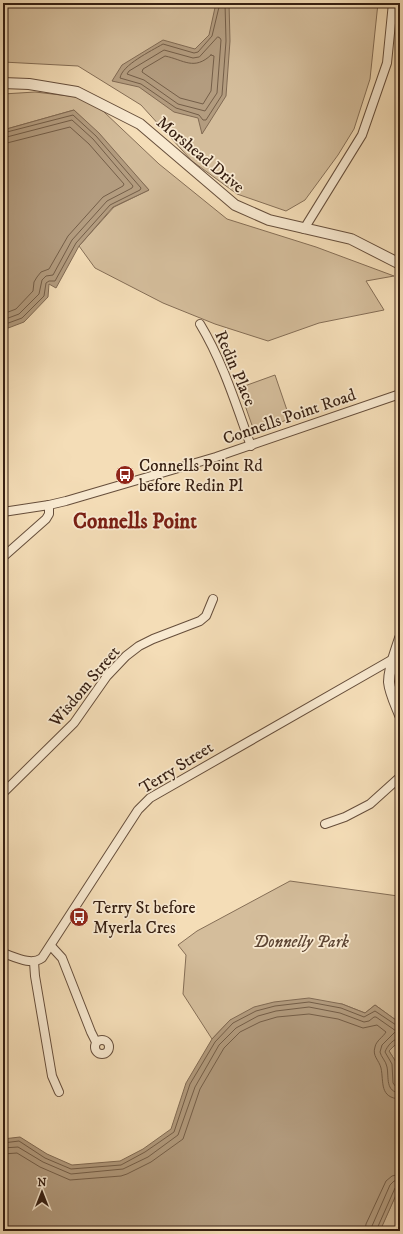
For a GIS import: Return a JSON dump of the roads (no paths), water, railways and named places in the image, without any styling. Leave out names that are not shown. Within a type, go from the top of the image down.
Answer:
[{"type":"street","points":[[304,229],[362,135],[387,63],[393,3]]},
{"type":"street","name":"Morshead Drive","points":[[3,83],[29,84],[77,92],[140,124],[235,205],[269,220],[351,239],[400,264]]},
{"type":"street","name":"Redin Place","points":[[200,324],[212,344],[220,362],[251,446]]},
{"type":"street","name":"Connells Point Road","points":[[3,512],[50,505],[251,446],[400,394]]},
{"type":"street","points":[[3,557],[46,520],[49,514],[50,505]]},
{"type":"street","name":"Wisdom Street","points":[[3,793],[74,723],[115,666],[139,646],[160,636],[200,621],[206,616],[213,599]]},
{"type":"street","points":[[400,638],[397,657],[389,680],[400,715]]},
{"type":"street","name":"Terry Street","points":[[34,962],[42,958],[51,946],[138,810],[150,798],[397,657]]},
{"type":"street","points":[[325,824],[345,817],[370,804],[400,776]]},
{"type":"street","points":[[51,946],[62,958],[96,1042]]},
{"type":"street","points":[[3,953],[34,962],[52,1076],[59,1092]]},
{"type":"water","points":[[216,3],[229,3],[230,41],[226,96],[202,134],[198,118],[174,112],[139,87],[112,81],[122,65],[163,40],[195,49],[209,35]]},
{"type":"water","points":[[74,110],[99,133],[149,190],[113,207],[79,246],[56,288],[49,284],[48,297],[24,322],[3,330],[3,130]]},
{"type":"water","points":[[309,998],[342,1004],[365,1013],[375,1005],[400,1023],[400,1040],[389,1051],[396,1062],[397,1082],[400,1086],[400,1186],[380,1231],[3,1231],[3,1139],[20,1137],[47,1154],[72,1165],[120,1161],[143,1149],[171,1129],[186,1083],[212,1039],[230,1020],[254,1007],[274,1002]]},
{"type":"place","name":"Connells Point Rd before Redin Pl","points":[[125,475]]},
{"type":"place","name":"Terry St before Myerla Cres","points":[[79,917]]},
{"type":"district","name":"Connells Point","points":[[135,521]]},
{"type":"park label","name":"Donnelly Park","points":[[301,941]]}]
